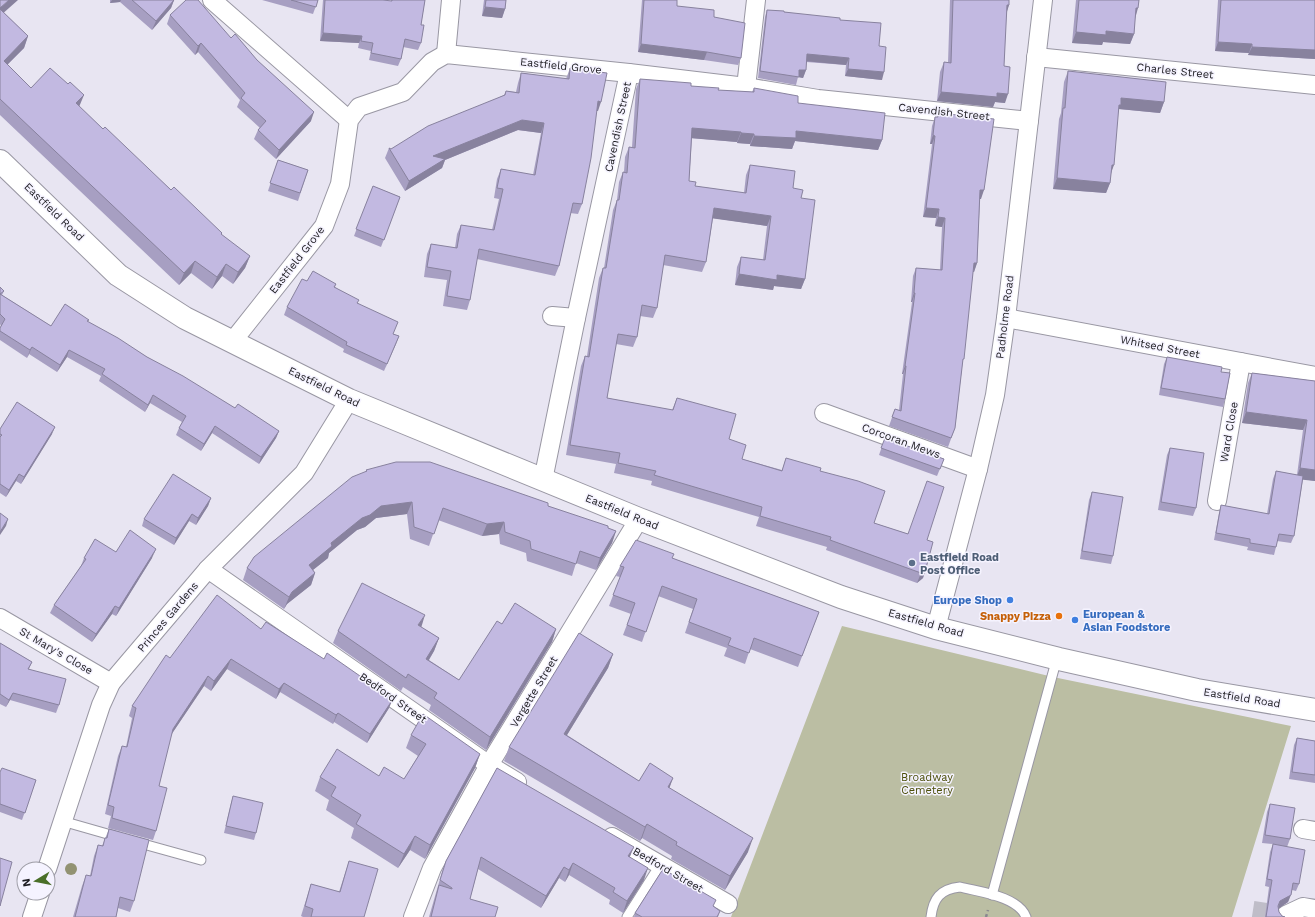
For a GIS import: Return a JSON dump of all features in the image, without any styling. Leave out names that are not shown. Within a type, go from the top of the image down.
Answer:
[{"type":"street","points":[[212,0],[349,120],[359,107],[403,92],[432,62],[446,54],[451,0]]},
{"type":"street","points":[[746,87],[756,0]]},
{"type":"street","name":"Padholme Road","points":[[936,628],[978,470],[995,395],[1006,318],[1043,0]]},
{"type":"street","name":"Eastfield Grove","points":[[446,54],[629,73]]},
{"type":"street","name":"Charles Street","points":[[1036,57],[1315,85]]},
{"type":"street","name":"Cavendish Street","points":[[543,480],[576,318],[629,73],[746,87],[818,99],[1029,121]]},
{"type":"street","name":"Eastfield Grove","points":[[232,342],[324,226],[340,184],[349,120]]},
{"type":"street","name":"Eastfield Road","points":[[0,161],[118,275],[185,318],[350,400],[639,519],[841,597],[936,628],[1057,658],[1197,690],[1315,710]]},
{"type":"street","points":[[552,316],[576,318]]},
{"type":"street","name":"Whitsed Street","points":[[1006,318],[1315,376]]},
{"type":"street","name":"Ward Close","points":[[1217,501],[1241,362]]},
{"type":"street","name":"Princes Gardens","points":[[50,861],[101,705],[111,683],[208,569],[304,473],[350,400]]},
{"type":"street","name":"Corcoran Mews","points":[[824,413],[978,470]]},
{"type":"street","name":"Vergette Street","points":[[413,917],[432,868],[489,765],[639,519]]},
{"type":"street","name":"Bedford Street","points":[[208,569],[489,765],[530,789]]},
{"type":"street","name":"St Mary's Close","points":[[0,618],[111,683]]},
{"type":"street","name":"Bedford Street","points":[[598,829],[728,904]]},
{"type":"street","points":[[32,917],[37,901]]},
{"type":"street","points":[[1286,915],[1302,907],[1315,909]]},
{"type":"lane","points":[[992,895],[1057,658]]},
{"type":"lane","points":[[62,822],[201,860]]},
{"type":"lane","points":[[627,917],[660,865]]},
{"type":"lane","points":[[931,917],[932,906],[936,898],[943,892],[960,887],[1008,900],[1018,906],[1026,917]]},
{"type":"green space","name":"Broadway Cemetery","points":[[842,626],[1053,677],[1291,726],[1232,917],[731,917]]},
{"type":"building","points":[[0,0],[9,0],[0,8]]},
{"type":"building","points":[[132,0],[174,0],[156,21]]},
{"type":"building","points":[[186,0],[198,0],[231,38],[235,34],[257,60],[314,112],[279,150],[258,130],[266,121],[241,98],[245,93],[201,43],[198,46],[170,15]]},
{"type":"building","points":[[291,0],[318,0],[316,7]]},
{"type":"building","points":[[325,0],[425,0],[421,25],[424,25],[421,43],[405,39],[401,59],[371,53],[373,43],[361,41],[362,36],[323,33]]},
{"type":"building","points":[[486,0],[506,0],[505,9],[485,7]]},
{"type":"building","points":[[644,0],[677,0],[677,6],[714,10],[714,17],[745,23],[741,58],[707,52],[641,44]]},
{"type":"building","points":[[953,0],[1009,0],[1009,5],[1007,5],[1004,66],[1010,67],[1008,94],[997,93],[997,97],[941,92],[944,62],[951,63]]},
{"type":"building","points":[[1079,0],[1139,0],[1138,8],[1136,8],[1134,34],[1106,31],[1106,35],[1076,32]]},
{"type":"building","points":[[1221,0],[1315,0],[1315,50],[1252,47],[1252,44],[1218,42]]},
{"type":"building","points":[[0,9],[28,36],[4,61],[31,88],[50,68],[68,84],[70,82],[84,95],[76,103],[103,129],[105,127],[171,190],[174,187],[222,233],[221,234],[250,256],[238,272],[226,264],[217,277],[195,261],[184,273],[0,99]]},
{"type":"building","points":[[767,10],[840,18],[840,20],[881,23],[879,46],[886,47],[884,72],[848,69],[849,58],[807,54],[806,70],[799,70],[799,77],[760,71]]},
{"type":"building","points":[[570,68],[607,73],[601,102],[598,101],[591,158],[582,204],[573,203],[559,266],[479,249],[470,300],[447,296],[451,271],[427,267],[431,244],[457,248],[461,225],[494,230],[503,189],[497,188],[501,169],[535,175],[544,123],[522,120],[433,156],[445,159],[409,181],[389,148],[391,149],[428,126],[505,95],[506,91],[519,93],[521,73],[569,79]]},
{"type":"building","points":[[1068,71],[1166,82],[1164,102],[1121,98],[1121,105],[1119,105],[1114,165],[1112,165],[1110,183],[1057,178]]},
{"type":"building","points":[[640,79],[691,83],[691,86],[719,88],[718,90],[754,92],[754,88],[798,96],[798,103],[885,113],[882,140],[796,131],[796,138],[754,136],[754,134],[741,132],[692,128],[689,181],[696,182],[695,186],[746,193],[750,165],[795,171],[793,188],[803,190],[801,198],[815,200],[805,279],[777,275],[777,280],[739,274],[741,257],[765,260],[771,216],[714,208],[706,262],[665,255],[657,308],[642,305],[637,337],[618,334],[607,398],[673,410],[677,398],[736,414],[729,439],[746,445],[742,459],[782,471],[786,458],[821,468],[820,471],[858,481],[885,491],[874,523],[908,534],[927,481],[944,487],[927,540],[933,542],[926,568],[921,573],[830,540],[831,537],[760,516],[762,507],[654,475],[656,471],[618,463],[620,453],[570,445],[585,356],[589,357],[603,268],[606,268],[623,172],[627,173],[629,147],[635,148]]},
{"type":"building","points":[[939,113],[994,119],[984,190],[980,190],[977,263],[974,263],[955,428],[951,438],[892,417],[895,409],[901,411],[905,366],[915,293],[916,268],[942,270],[945,218],[938,217],[939,209],[926,208],[935,136],[933,135],[935,117],[938,117]]},
{"type":"building","points":[[278,160],[308,170],[300,193],[270,183]]},
{"type":"building","points":[[373,186],[400,197],[384,240],[356,229]]},
{"type":"building","points":[[313,271],[336,284],[334,287],[359,300],[357,303],[398,322],[393,334],[399,336],[387,364],[346,345],[347,342],[287,307],[302,279],[307,281]]},
{"type":"building","points":[[0,287],[4,291],[0,294]]},
{"type":"building","points":[[0,294],[51,326],[65,304],[89,320],[87,321],[118,338],[147,357],[183,376],[235,408],[238,404],[279,431],[261,457],[215,426],[204,444],[179,428],[186,416],[153,395],[148,405],[102,374],[105,369],[69,350],[60,365],[32,347],[30,350],[0,331],[5,319],[0,314]]},
{"type":"building","points":[[1167,357],[1222,367],[1221,372],[1230,373],[1225,399],[1161,388]]},
{"type":"building","points":[[1252,373],[1315,381],[1315,470],[1300,468],[1307,420],[1246,412]]},
{"type":"building","points":[[17,402],[55,427],[24,477],[19,474],[9,490],[0,484],[0,437],[2,435],[0,434],[0,429]]},
{"type":"building","points":[[885,438],[944,459],[940,469],[881,448]]},
{"type":"building","points":[[1170,448],[1204,453],[1196,508],[1161,502]]},
{"type":"building","points":[[396,462],[430,462],[548,503],[548,506],[608,526],[608,528],[616,531],[600,558],[580,551],[576,564],[531,549],[530,541],[505,532],[504,522],[487,524],[443,508],[434,534],[414,527],[412,502],[381,506],[370,515],[362,518],[331,543],[332,546],[309,565],[315,573],[292,592],[289,597],[247,568],[254,557],[352,477],[367,471],[366,470]]},
{"type":"building","points":[[1276,471],[1303,476],[1294,536],[1279,534],[1276,547],[1250,543],[1250,539],[1216,533],[1221,505],[1269,514]]},
{"type":"building","points":[[173,474],[211,498],[198,518],[192,514],[176,538],[144,519]]},
{"type":"building","points":[[1092,492],[1123,497],[1113,556],[1082,551]]},
{"type":"building","points":[[0,513],[8,519],[0,532]]},
{"type":"building","points":[[130,530],[156,549],[119,608],[115,606],[96,634],[54,605],[86,559],[84,558],[95,539],[116,552]]},
{"type":"building","points":[[636,540],[674,554],[672,558],[819,612],[802,656],[754,638],[749,653],[728,645],[731,638],[689,622],[697,599],[662,586],[646,632],[627,625],[635,603],[613,595],[624,567],[620,566]]},
{"type":"building","points":[[362,583],[425,615],[418,625],[439,638],[426,659],[459,680],[497,621],[502,624],[515,603],[556,629],[490,737],[434,698],[437,693],[408,674],[406,678],[338,631]]},
{"type":"building","points":[[217,595],[261,629],[266,622],[324,659],[327,653],[393,699],[370,734],[338,713],[336,715],[284,683],[279,689],[231,659],[214,681],[208,676],[173,729],[159,786],[167,788],[156,831],[112,818],[114,807],[108,805],[122,746],[127,747],[136,708],[132,706],[166,655],[170,658]]},
{"type":"building","points":[[579,633],[613,654],[564,734],[639,781],[650,763],[673,778],[668,787],[753,838],[730,876],[676,845],[677,842],[647,824],[645,827],[509,747]]},
{"type":"building","points":[[0,643],[32,662],[28,669],[66,679],[59,705],[13,693],[9,700],[0,694]]},
{"type":"building","points":[[423,714],[480,754],[430,845],[415,836],[404,854],[356,824],[361,815],[331,796],[336,787],[320,777],[337,749],[379,776],[384,767],[404,779],[426,744],[411,735]]},
{"type":"building","points":[[1297,738],[1315,741],[1315,775],[1292,772]]},
{"type":"building","points":[[2,768],[36,780],[25,813],[0,804],[0,772]]},
{"type":"building","points":[[497,768],[634,847],[628,856],[648,868],[627,901],[613,892],[615,888],[573,863],[569,870],[564,867],[546,896],[481,857],[470,899],[498,907],[495,917],[431,917],[439,885],[452,889],[440,880],[446,861]]},
{"type":"building","points":[[233,796],[263,803],[256,833],[226,826]]},
{"type":"building","points":[[1270,804],[1295,808],[1290,839],[1265,835]]},
{"type":"building","points":[[109,829],[149,840],[134,901],[120,897],[116,917],[75,917],[86,875],[91,876],[98,845],[103,846]]},
{"type":"building","points":[[1273,844],[1305,850],[1299,884],[1293,883],[1291,895],[1280,901],[1278,906],[1279,912],[1285,917],[1266,917],[1272,880],[1267,879]]},
{"type":"building","points":[[0,858],[12,862],[0,906]]},
{"type":"building","points":[[349,861],[378,869],[364,917],[311,917],[313,909],[305,906],[311,884],[340,892]]},
{"type":"building","points":[[663,869],[716,900],[713,906],[720,911],[717,917],[642,917],[635,913]]},
{"type":"tunnel","points":[[1253,910],[1286,915]]},
{"type":"place","name":"Eastfield Road Post Office","points":[[912,563]]},
{"type":"place","name":"Europe Shop","points":[[1010,600]]},
{"type":"place","name":"Snappy Pizza","points":[[1059,616]]},
{"type":"place","name":"European & Asian Foodstore","points":[[1075,620]]}]
